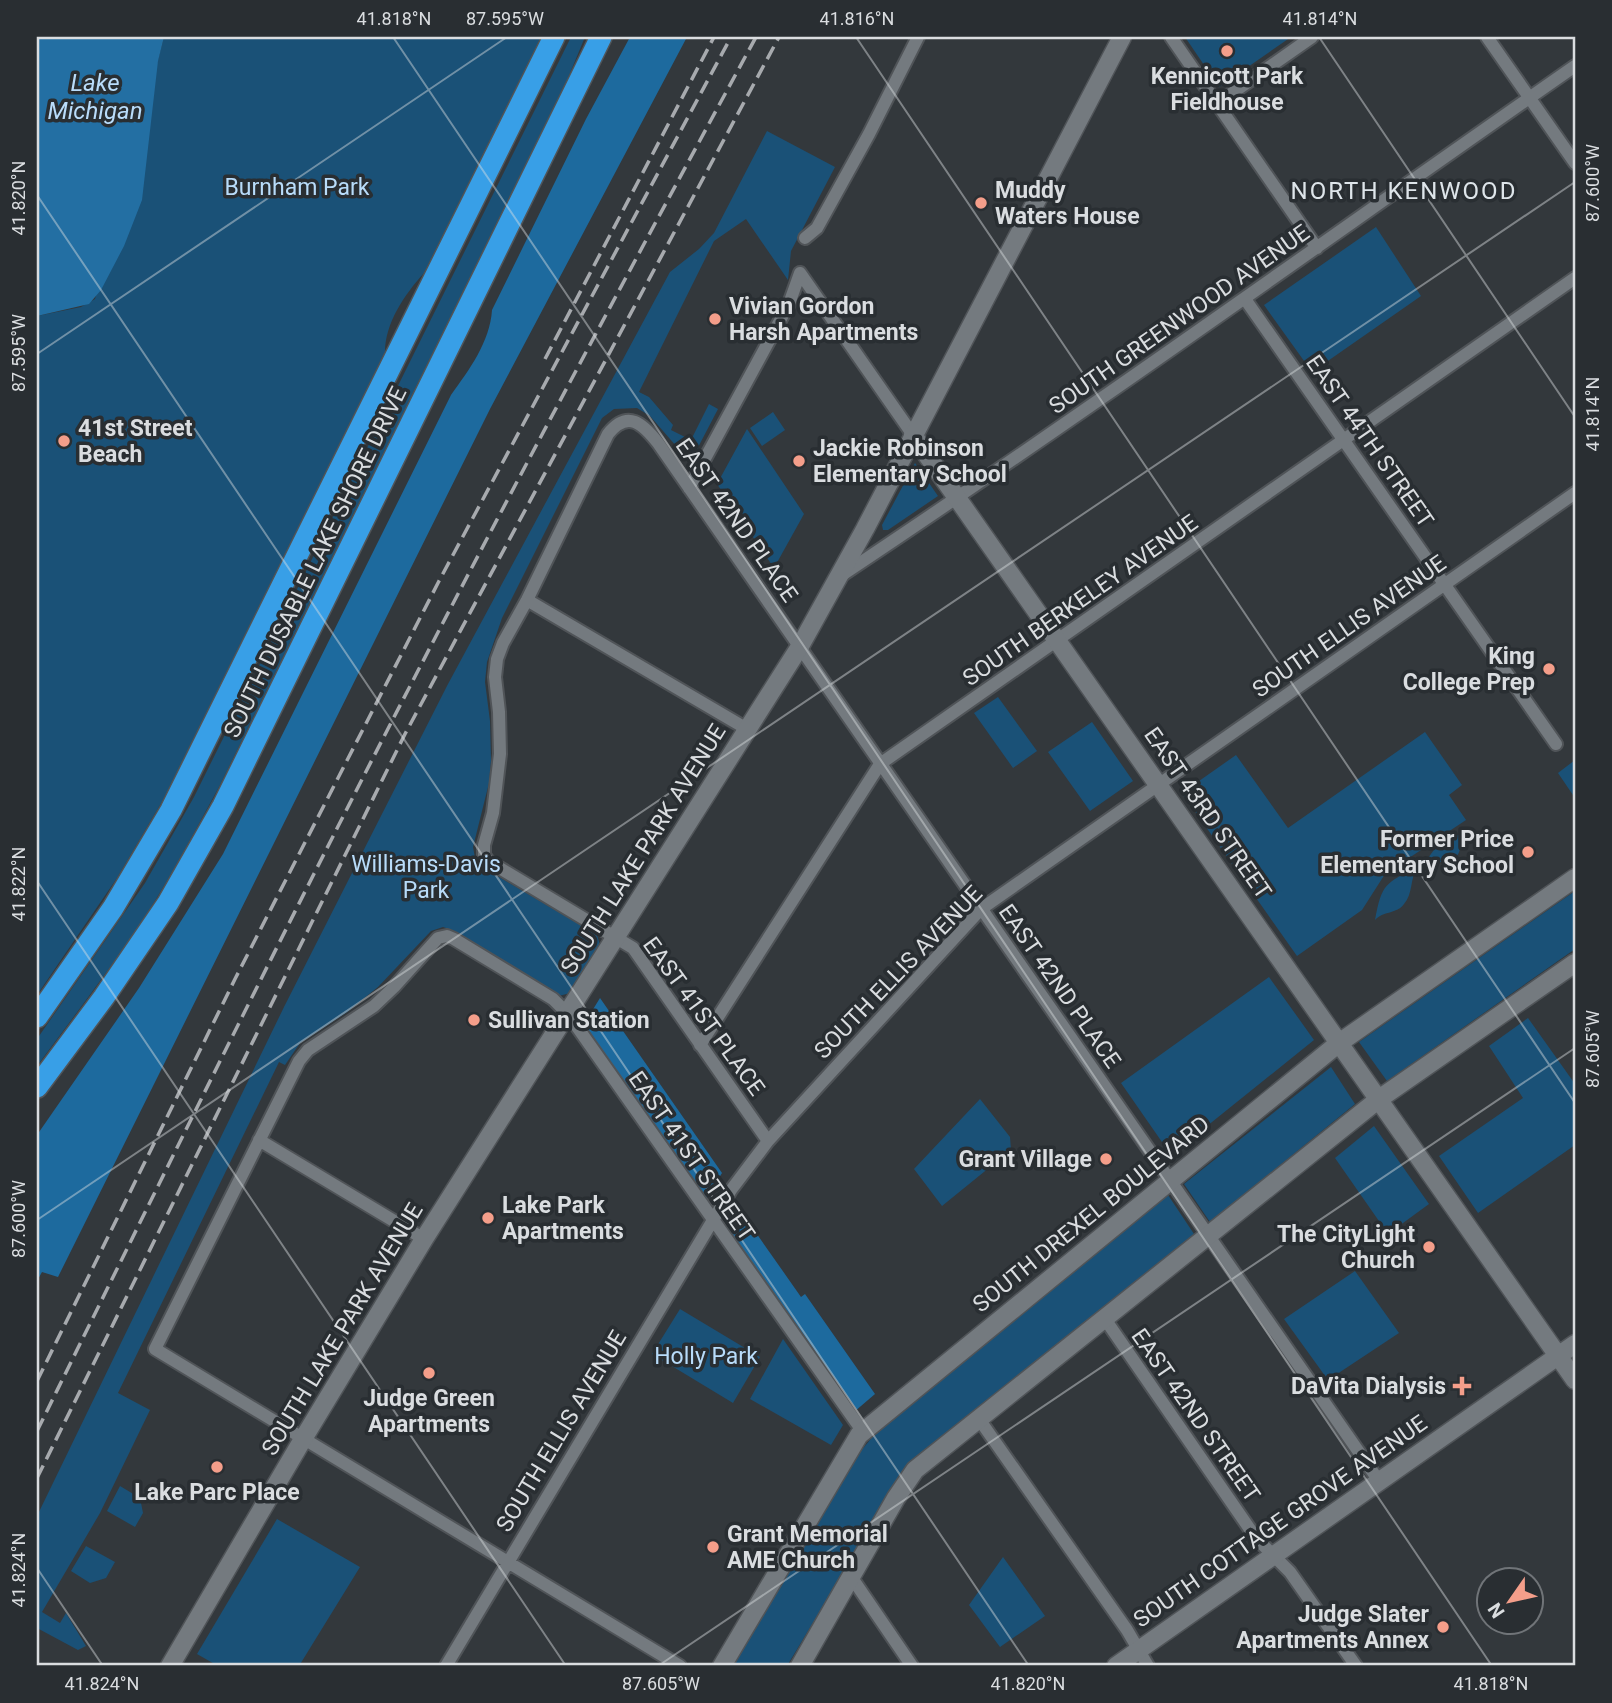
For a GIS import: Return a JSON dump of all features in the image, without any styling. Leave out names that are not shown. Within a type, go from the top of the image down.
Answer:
[{"type":"highway","name":"SOUTH DUSABLE LAKE SHORE DRIVE","points":[[37,1017],[113,908],[171,810],[554,37]]},
{"type":"highway","name":"SOUTH DUSABLE LAKE SHORE DRIVE","points":[[37,1087],[168,904],[223,806],[601,37]]},
{"type":"street","points":[[804,238],[817,228],[918,37]]},
{"type":"street","name":"SOUTH LAKE PARK AVENUE","points":[[170,1666],[424,1240],[799,648],[839,577],[1122,37]]},
{"type":"street","points":[[1171,37],[1317,248]]},
{"type":"street","points":[[1218,103],[1312,37]]},
{"type":"street","points":[[1487,37],[1575,163]]},
{"type":"street","name":"SOUTH GREENWOOD AVENUE","points":[[839,577],[1245,299],[1575,66]]},
{"type":"street","name":"EAST 43RD STREET","points":[[689,488],[789,304],[800,273],[1575,1380]]},
{"type":"street","name":"SOUTH BERKELEY AVENUE","points":[[700,1045],[880,764],[1575,278]]},
{"type":"street","name":"EAST 44TH STREET","points":[[1245,299],[1556,744]]},
{"type":"street","name":"EAST 42ND PLACE","points":[[527,600],[608,434],[614,426],[629,421],[642,424],[1379,1481]]},
{"type":"street","name":"SOUTH ELLIS AVENUE","points":[[446,1666],[731,1191],[768,1141],[981,909],[1575,493]]},
{"type":"street","points":[[527,600],[747,729]]},
{"type":"street","name":"EAST 41ST PLACE","points":[[527,600],[503,643],[495,677],[500,754],[493,813],[484,855],[488,861],[634,948],[768,1141]]},
{"type":"street","name":"SOUTH DREXEL BOULEVARD","points":[[722,1666],[851,1447],[863,1432],[1339,1043],[1575,878]]},
{"type":"street","name":"EAST 41ST STREET","points":[[259,1140],[299,1061],[308,1050],[374,1006],[438,938],[447,936],[454,939],[553,999],[568,1014],[863,1432]]},
{"type":"street","points":[[800,1666],[896,1498],[915,1470],[1378,1099],[1575,963]]},
{"type":"street","points":[[424,1240],[259,1140],[155,1349],[680,1666]]},
{"type":"street","name":"EAST 42ND STREET","points":[[1105,1319],[1256,1538],[1290,1572],[1356,1666]]},
{"type":"street","name":"SOUTH COTTAGE GROVE AVENUE","points":[[1116,1666],[1575,1343]]},
{"type":"street","points":[[979,1419],[1127,1630],[1148,1666]]},
{"type":"street","points":[[852,1578],[912,1666]]},
{"type":"green space","name":"Burnham Park","points":[[164,37],[541,37],[424,273],[392,320],[385,352],[163,800],[117,878],[37,995],[37,316],[81,307],[95,299]]},
{"type":"green space","points":[[571,37],[585,37],[568,78],[220,785],[146,915],[37,1066],[37,1039],[145,883],[194,797]]},
{"type":"green space","points":[[1185,37],[1291,37],[1219,87]]},
{"type":"green space","name":"Williams-Davis Park","points":[[767,131],[835,167],[791,251],[788,280],[746,219],[714,241],[639,392],[649,397],[673,425],[671,430],[691,440],[709,404],[718,409],[694,455],[690,462],[650,416],[637,408],[614,409],[602,418],[502,618],[487,662],[485,682],[491,761],[489,783],[473,847],[475,858],[482,867],[597,935],[600,945],[570,993],[559,996],[455,931],[443,927],[431,931],[378,987],[347,1012],[300,1043],[285,1065],[279,1062],[118,1393],[150,1410],[100,1513],[42,1612],[60,1623],[66,1613],[86,1646],[78,1650],[37,1628],[37,1516],[284,1007],[448,684],[670,272],[714,233]]},
{"type":"green space","points":[[1376,227],[1421,296],[1312,372],[1264,305]]},
{"type":"green space","points":[[773,412],[785,430],[762,446],[750,428]]},
{"type":"green space","points":[[747,429],[804,514],[774,568],[717,484]]},
{"type":"green space","points":[[915,463],[938,496],[888,530],[883,530],[882,525]]},
{"type":"green space","points":[[998,697],[1037,751],[1013,768],[974,713]]},
{"type":"green space","points":[[1092,722],[1133,781],[1090,811],[1048,752]]},
{"type":"green space","points":[[1425,732],[1462,785],[1449,795],[1466,820],[1385,874],[1362,910],[1297,956],[1182,793],[1236,755],[1288,828]]},
{"type":"green space","points":[[1575,760],[1575,798],[1558,773]]},
{"type":"green space","points":[[1463,835],[1456,858],[1447,862],[1423,863],[1442,840]]},
{"type":"green space","points":[[1417,867],[1404,904],[1375,920],[1383,891],[1391,881]]},
{"type":"green space","points":[[1575,891],[1575,949],[1387,1081],[1359,1042]]},
{"type":"green space","points":[[1269,977],[1314,1040],[1171,1155],[1121,1083]]},
{"type":"green space","points":[[1528,1018],[1575,1084],[1575,1145],[1478,1213],[1439,1156],[1523,1098],[1489,1046]]},
{"type":"green space","points":[[1331,1067],[1355,1104],[1210,1222],[1184,1184]]},
{"type":"green space","points":[[980,1099],[1010,1137],[1011,1150],[942,1206],[914,1169]]},
{"type":"green space","points":[[1374,1126],[1429,1204],[1388,1234],[1335,1158]]},
{"type":"green space","points":[[1168,1195],[1194,1234],[907,1466],[787,1666],[733,1666],[856,1457],[878,1430]]},
{"type":"green space","points":[[1355,1271],[1399,1333],[1328,1380],[1284,1319]]},
{"type":"green space","name":"Holly Park","points":[[680,1309],[760,1357],[733,1403],[652,1354]]},
{"type":"green space","points":[[783,1339],[843,1425],[831,1445],[750,1399]]},
{"type":"green space","points":[[120,1486],[140,1498],[143,1513],[135,1527],[107,1511]]},
{"type":"green space","points":[[277,1519],[360,1567],[299,1666],[218,1666],[197,1654]]},
{"type":"green space","points":[[86,1546],[115,1562],[106,1578],[90,1583],[71,1571]]},
{"type":"green space","points":[[1003,1557],[1045,1616],[1000,1647],[969,1605]]},
{"type":"shaded area","points":[[630,37],[687,37],[490,409],[58,1277],[42,1272],[37,1281],[37,1135],[139,988],[223,854],[451,395],[483,344],[492,310],[586,119]]},
{"type":"shaded area","points":[[600,998],[722,1173],[705,1200],[584,1024]]},
{"type":"shaded area","points":[[740,1210],[801,1297],[805,1294],[875,1394],[854,1412],[727,1229]]},
{"type":"water","name":"Lake Michigan","points":[[37,37],[164,37],[158,61],[142,200],[124,246],[101,290],[89,304],[37,316]]},
{"type":"railway","points":[[545,359],[714,37]]},
{"type":"railway","points":[[37,1381],[235,979],[439,581],[731,37]]},
{"type":"railway","points":[[37,1431],[373,758],[546,427],[756,37]]},
{"type":"railway","points":[[37,1478],[405,734],[779,37]]},
{"type":"place","name":"Kennicott Park Fieldhouse","points":[[1227,51]]},
{"type":"place","name":"Muddy Waters House","points":[[981,203]]},
{"type":"place","name":"Vivian Gordon Harsh Apartments","points":[[715,319]]},
{"type":"place","name":"41st Street Beach","points":[[64,441]]},
{"type":"place","name":"Jackie Robinson Elementary School","points":[[799,461]]},
{"type":"place","name":"King College Prep","points":[[1549,669]]},
{"type":"place","name":"Former Price Elementary School","points":[[1528,852]]},
{"type":"place","name":"Sullivan Station","points":[[474,1020]]},
{"type":"place","name":"Grant Village","points":[[1106,1159]]},
{"type":"place","name":"Lake Park Apartments","points":[[488,1218]]},
{"type":"place","name":"The CityLight Church","points":[[1429,1247]]},
{"type":"place","name":"Judge Green Apartments","points":[[429,1373]]},
{"type":"place","name":"DaVita Dialysis","points":[[1462,1386]]},
{"type":"place","name":"Lake Parc Place","points":[[217,1467]]},
{"type":"place","name":"Grant Memorial AME Church","points":[[713,1547]]},
{"type":"place","name":"Judge Slater Apartments Annex","points":[[1443,1627]]},
{"type":"district","name":"NORTH KENWOOD","points":[[1404,191]]}]
